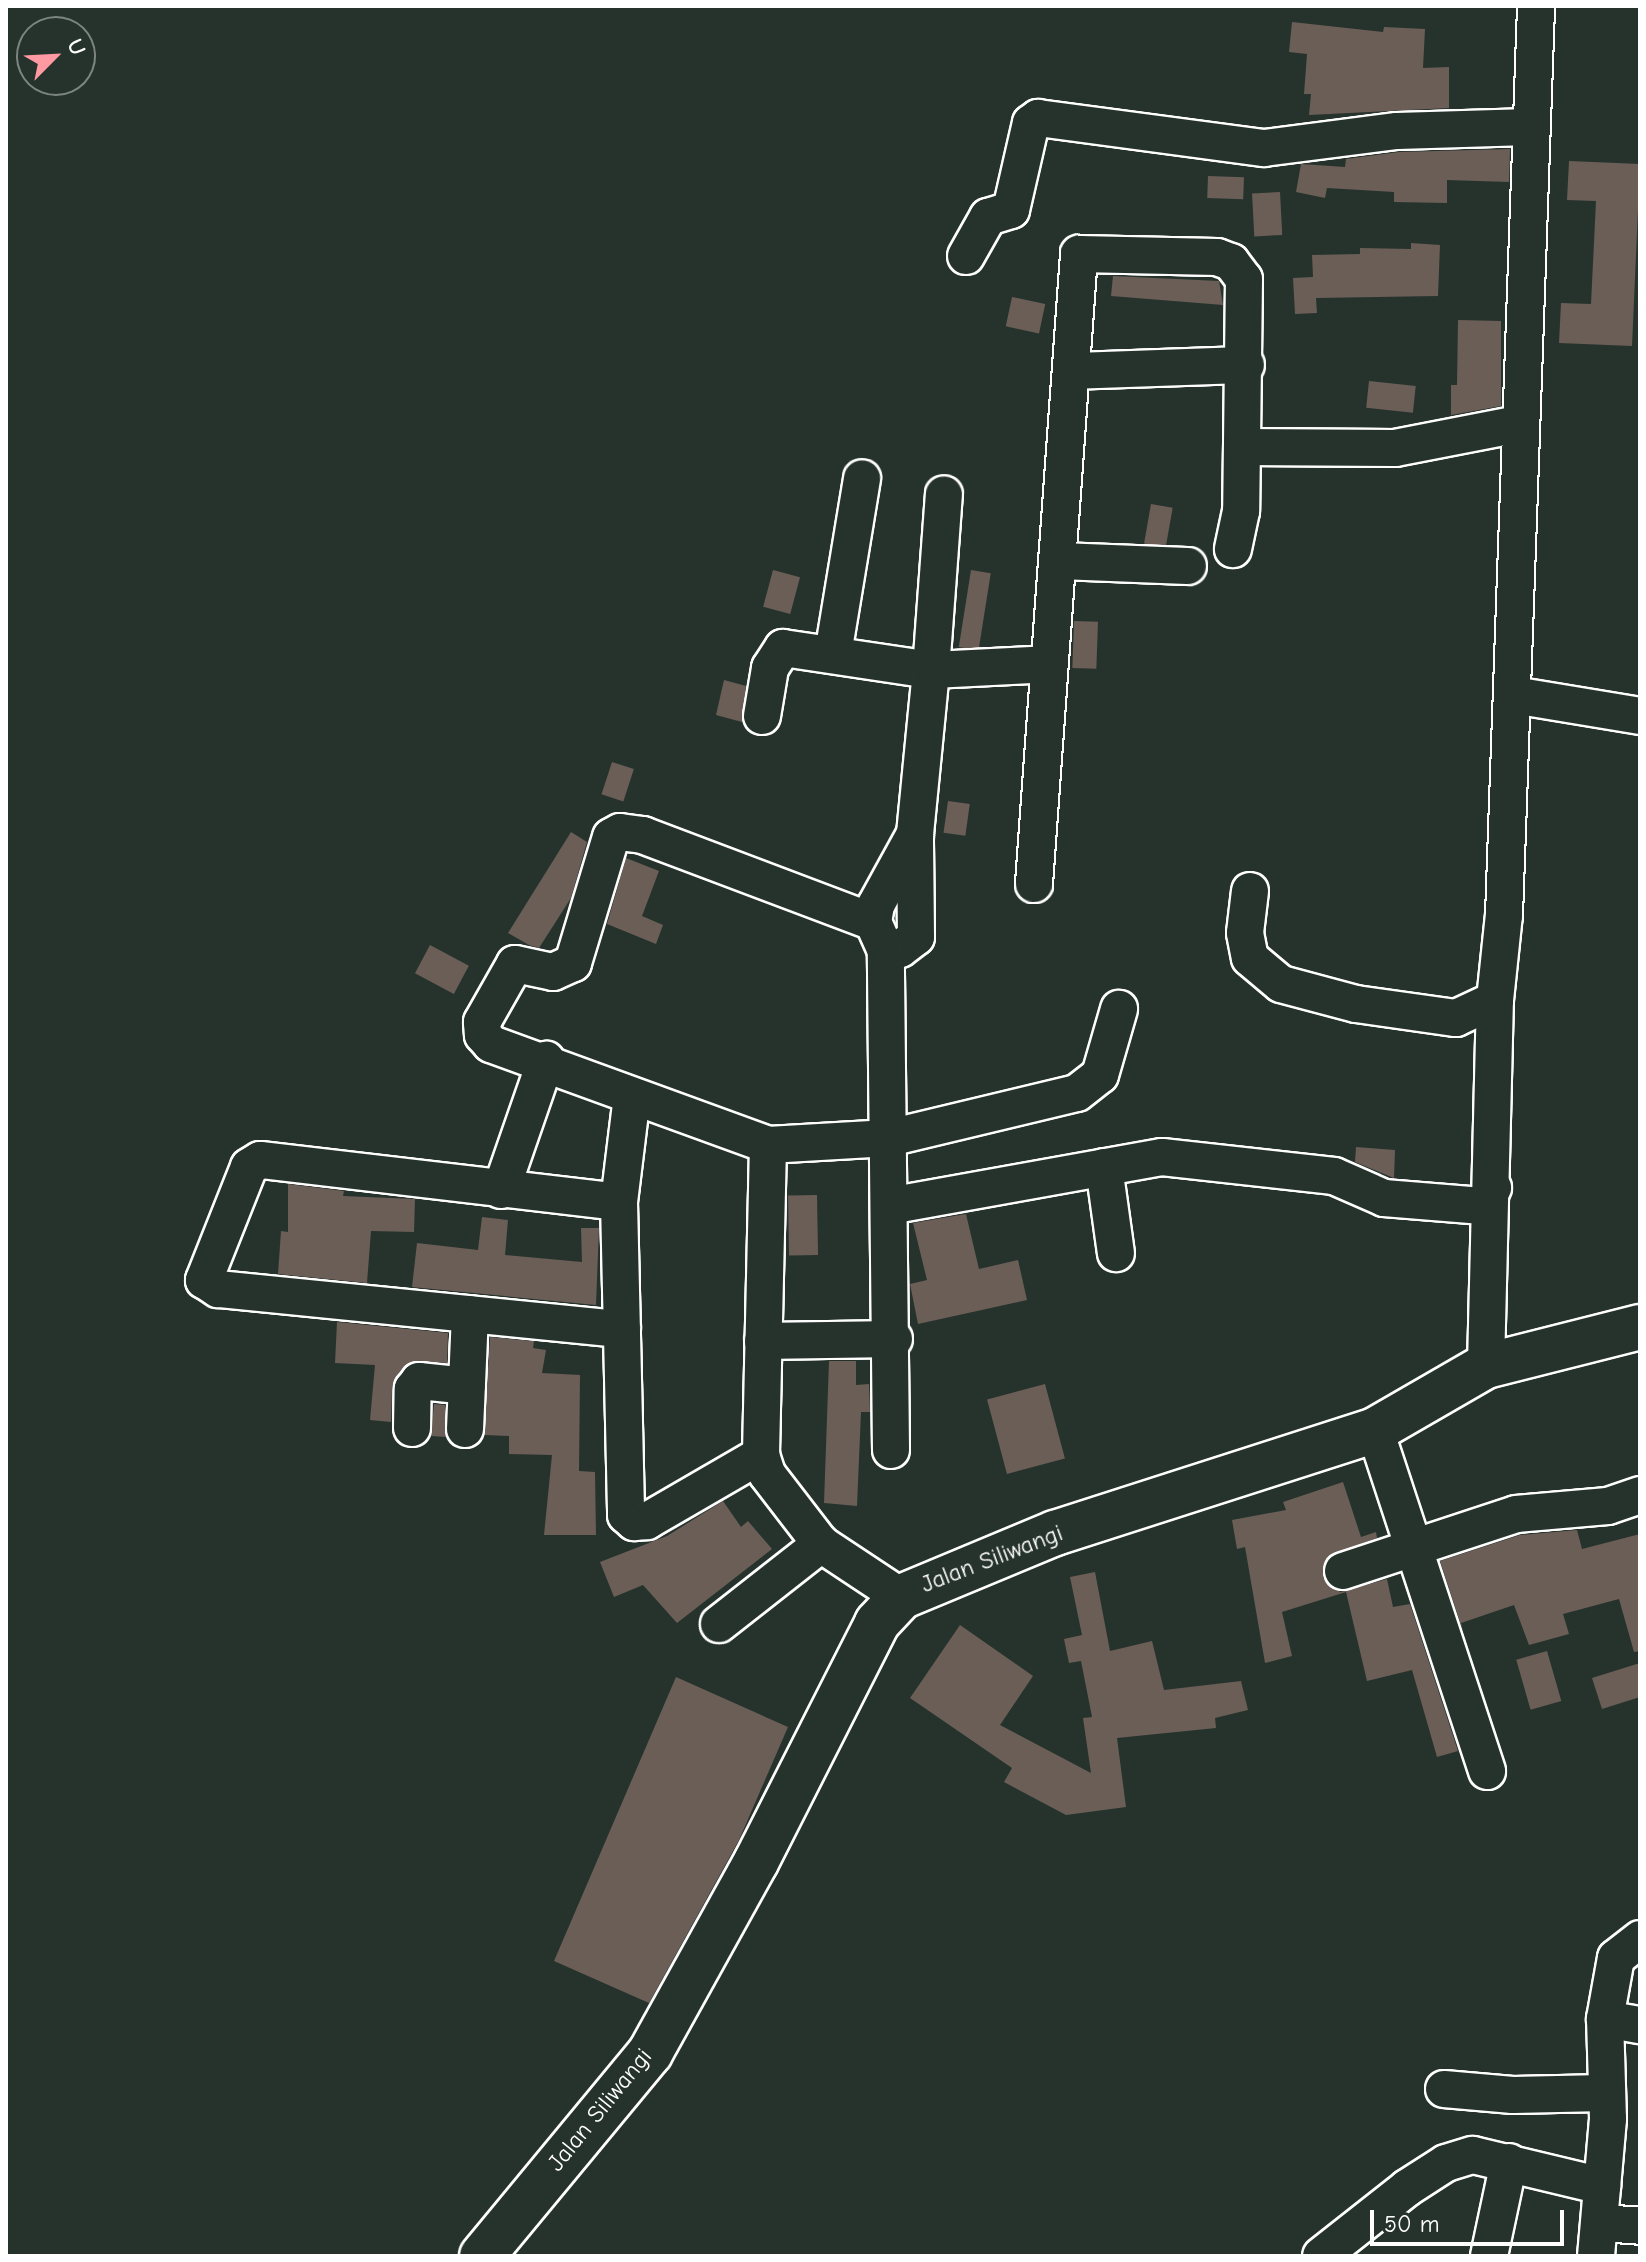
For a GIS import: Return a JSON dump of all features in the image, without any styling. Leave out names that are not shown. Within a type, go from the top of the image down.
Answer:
[{"type":"main road","name":"Jalan Siliwangi","points":[[482,2256],[650,2053],[756,1862],[877,1623],[901,1597],[1055,1533],[1375,1430],[1486,1366],[1640,1327]]},
{"type":"street","points":[[1486,1366],[1493,1188],[1495,1000],[1513,695],[1519,424],[1536,6]]},
{"type":"street","points":[[966,256],[988,217],[1011,210],[1028,134],[1038,118],[1264,148],[1397,131],[1532,127]]},
{"type":"street","points":[[1034,884],[1079,254],[1217,257],[1231,262],[1244,279],[1246,365],[1241,511],[1233,549]]},
{"type":"street","points":[[1073,371],[1246,365]]},
{"type":"street","points":[[1243,447],[1395,448],[1519,424]]},
{"type":"street","points":[[833,654],[862,478]]},
{"type":"street","points":[[944,494],[915,834],[916,937],[900,949],[880,936],[643,835],[620,832],[611,837],[573,963],[553,972],[515,964],[482,1022],[483,1035],[491,1044],[546,1060],[632,1096],[768,1145],[889,1138],[1090,1087],[1107,1058],[1119,1009]]},
{"type":"street","points":[[1059,561],[1188,566]]},
{"type":"street","points":[[762,716],[770,668],[783,648],[931,670],[1048,664]]},
{"type":"street","points":[[1513,695],[1640,716]]},
{"type":"street","points":[[1250,891],[1245,933],[1250,958],[1281,984],[1356,1004],[1456,1018],[1495,1000]]},
{"type":"street","points":[[880,936],[894,1339],[891,1450]]},
{"type":"street","points":[[501,1190],[546,1060]]},
{"type":"street","points":[[632,1096],[619,1202],[626,1515],[634,1522],[647,1521],[761,1455]]},
{"type":"street","points":[[768,1145],[761,1455],[767,1474],[821,1544],[901,1597]]},
{"type":"street","points":[[889,1206],[1162,1157],[1334,1176],[1384,1198],[1483,1206],[1493,1188]]},
{"type":"street","points":[[619,1202],[260,1160],[249,1167],[204,1280],[218,1289],[622,1329]]},
{"type":"street","points":[[1104,1167],[1116,1253]]},
{"type":"street","points":[[465,1429],[470,1314]]},
{"type":"street","points":[[763,1341],[894,1339]]},
{"type":"street","points":[[412,1428],[413,1389],[419,1381],[467,1386]]},
{"type":"street","points":[[1375,1430],[1416,1545],[1448,1665],[1487,1771]]},
{"type":"street","points":[[1343,1571],[1529,1511],[1608,1506],[1640,1495]]},
{"type":"street","points":[[719,1624],[821,1544]]},
{"type":"street","points":[[1640,1939],[1616,1958],[1605,2019],[1617,2111],[1602,2186],[1599,2240],[1640,2226]]},
{"type":"street","points":[[1605,2019],[1640,2025]]},
{"type":"street","points":[[1444,2089],[1513,2095],[1617,2111]]},
{"type":"street","points":[[1321,2256],[1446,2163],[1473,2155],[1602,2186]]},
{"type":"street","points":[[1489,2256],[1509,2162]]},
{"type":"building","points":[[1292,22],[1383,32],[1384,27],[1425,29],[1423,68],[1449,67],[1449,108],[1309,115],[1311,94],[1304,94],[1307,54],[1289,52]]},
{"type":"building","points":[[1510,149],[1509,182],[1447,180],[1447,203],[1394,202],[1394,192],[1327,188],[1325,198],[1296,192],[1301,164],[1345,167],[1346,159],[1399,152]]},
{"type":"building","points":[[1569,161],[1640,164],[1632,346],[1559,343],[1561,303],[1591,304],[1596,201],[1567,200]]},
{"type":"building","points":[[1208,176],[1244,177],[1243,199],[1207,198]]},
{"type":"building","points":[[1280,192],[1282,235],[1254,236],[1252,193]]},
{"type":"building","points":[[1411,243],[1440,245],[1438,296],[1316,298],[1317,313],[1295,314],[1293,278],[1313,277],[1312,255],[1360,254],[1360,248],[1411,249]]},
{"type":"building","points":[[1113,276],[1219,281],[1223,305],[1111,296]]},
{"type":"building","points":[[1012,297],[1045,304],[1039,333],[1006,326]]},
{"type":"building","points":[[1458,320],[1501,321],[1501,406],[1451,415],[1451,385],[1457,385]]},
{"type":"building","points":[[1369,381],[1416,386],[1413,413],[1366,408]]},
{"type":"building","points":[[1151,504],[1173,508],[1166,547],[1144,543]]},
{"type":"building","points":[[773,570],[800,577],[790,614],[763,607]]},
{"type":"building","points":[[971,570],[991,573],[979,650],[959,647]]},
{"type":"building","points":[[1074,621],[1098,622],[1096,669],[1072,668]]},
{"type":"building","points":[[724,680],[746,686],[742,722],[716,715]]},
{"type":"building","points":[[612,762],[634,769],[623,801],[601,794]]},
{"type":"building","points":[[948,801],[970,804],[965,836],[944,833]]},
{"type":"building","points":[[571,832],[587,842],[571,898],[539,948],[529,945],[508,933]]},
{"type":"building","points":[[626,858],[659,871],[642,916],[663,925],[656,944],[607,924]]},
{"type":"building","points":[[430,945],[469,966],[454,994],[415,973]]},
{"type":"building","points":[[1356,1147],[1395,1150],[1394,1178],[1355,1162]]},
{"type":"building","points":[[288,1184],[344,1191],[343,1196],[415,1199],[414,1232],[371,1231],[367,1283],[278,1274],[281,1231],[288,1232]]},
{"type":"building","points":[[817,1195],[818,1255],[789,1255],[788,1196]]},
{"type":"building","points":[[966,1214],[979,1269],[1018,1260],[1027,1300],[918,1324],[910,1284],[927,1280],[913,1223]]},
{"type":"building","points":[[482,1217],[508,1220],[505,1255],[582,1262],[581,1228],[599,1228],[596,1305],[412,1287],[417,1243],[478,1250]]},
{"type":"building","points":[[337,1322],[448,1333],[447,1363],[410,1362],[392,1388],[391,1422],[370,1420],[375,1365],[335,1363]]},
{"type":"building","points":[[490,1337],[534,1341],[533,1348],[546,1350],[542,1373],[580,1375],[579,1471],[595,1472],[596,1535],[544,1535],[552,1455],[509,1454],[509,1436],[484,1435]]},
{"type":"building","points":[[829,1361],[856,1361],[856,1385],[869,1384],[870,1412],[861,1412],[857,1506],[824,1503]]},
{"type":"building","points":[[1045,1384],[1065,1458],[1007,1474],[987,1400]]},
{"type":"building","points":[[434,1404],[445,1405],[446,1437],[431,1436]]},
{"type":"building","points":[[1343,1482],[1361,1537],[1376,1532],[1377,1538],[1328,1556],[1323,1578],[1340,1592],[1387,1579],[1393,1607],[1410,1604],[1458,1751],[1437,1757],[1412,1670],[1367,1681],[1346,1592],[1282,1612],[1292,1656],[1265,1663],[1245,1547],[1237,1549],[1232,1520],[1286,1510],[1283,1502]]},
{"type":"building","points":[[723,1501],[741,1527],[748,1521],[772,1549],[677,1623],[643,1585],[614,1597],[600,1562],[667,1536]]},
{"type":"building","points":[[1577,1530],[1582,1549],[1640,1534],[1640,1651],[1634,1652],[1619,1599],[1563,1614],[1569,1634],[1529,1645],[1514,1605],[1461,1623],[1463,1631],[1440,1561],[1520,1535]]},
{"type":"building","points":[[1095,1572],[1110,1651],[1152,1641],[1164,1690],[1241,1681],[1248,1710],[1215,1718],[1216,1728],[1117,1738],[1126,1807],[1066,1815],[1004,1782],[1012,1768],[910,1698],[960,1625],[1033,1676],[1000,1725],[1091,1773],[1083,1718],[1092,1717],[1081,1661],[1069,1663],[1064,1639],[1082,1635],[1070,1577]]},
{"type":"building","points":[[1547,1651],[1561,1701],[1531,1710],[1516,1660]]},
{"type":"building","points":[[1640,1663],[1640,1697],[1602,1709],[1592,1678]]},
{"type":"building","points":[[676,1677],[788,1727],[739,1840],[649,2003],[554,1961]]}]
